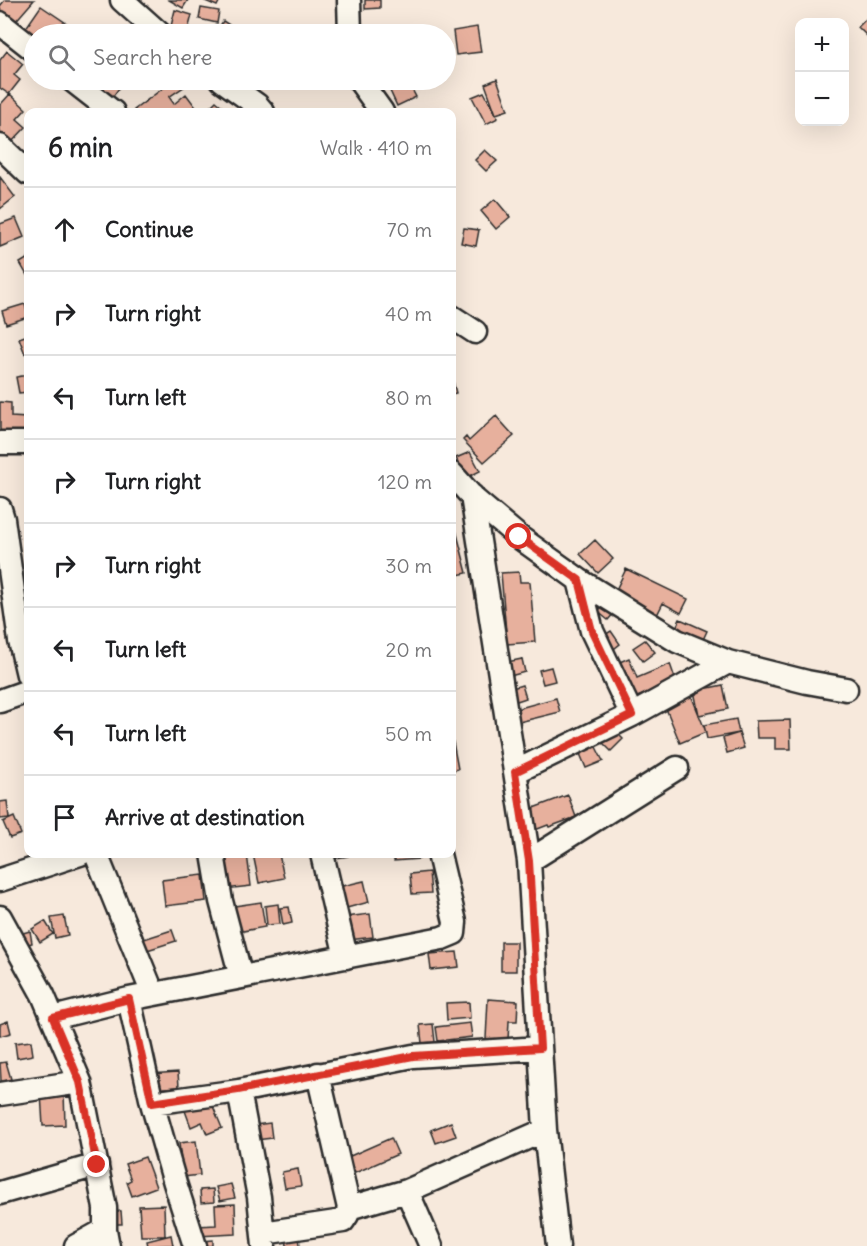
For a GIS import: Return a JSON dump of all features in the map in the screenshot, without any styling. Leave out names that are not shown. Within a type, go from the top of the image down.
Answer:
[{"type":"street","points":[[123,0],[149,24]]},
{"type":"street","points":[[342,1],[348,24]]},
{"type":"street","points":[[0,23],[24,42]]},
{"type":"street","points":[[85,90],[108,108]]},
{"type":"street","points":[[236,90],[260,108]]},
{"type":"street","points":[[366,90],[379,108]]},
{"type":"street","points":[[0,146],[24,169]]},
{"type":"street","points":[[456,320],[475,332]]},
{"type":"street","points":[[0,443],[24,443]]},
{"type":"street","points":[[456,478],[472,496],[519,537],[579,580],[677,641],[729,663],[846,689]]},
{"type":"street","points":[[472,496],[529,861],[545,1130],[558,1246]]},
{"type":"street","points":[[0,509],[24,658]]},
{"type":"street","points":[[579,580],[592,631],[632,715]]},
{"type":"street","points":[[515,772],[632,715],[729,663]]},
{"type":"street","points":[[0,700],[24,692]]},
{"type":"street","points":[[529,861],[677,768]]},
{"type":"street","points":[[0,880],[68,858]]},
{"type":"street","points":[[98,858],[153,994]]},
{"type":"street","points":[[214,858],[221,901],[241,977]]},
{"type":"street","points":[[323,858],[346,957]]},
{"type":"street","points":[[53,1018],[153,994],[442,938],[454,933],[455,922],[440,858]]},
{"type":"street","points":[[0,917],[42,995],[80,1082],[105,1208],[106,1238],[76,1246]]},
{"type":"street","points":[[129,999],[152,1103],[195,1246]]},
{"type":"street","points":[[152,1103],[238,1090],[413,1056],[540,1048]]},
{"type":"street","points":[[238,1090],[259,1197],[263,1240],[343,1221],[347,1215],[349,1208],[318,1074]]},
{"type":"street","points":[[0,1094],[80,1082]]},
{"type":"street","points":[[349,1208],[407,1191],[545,1130]]},
{"type":"street","points":[[0,1193],[97,1165]]},
{"type":"street","points":[[407,1191],[431,1246]]},
{"type":"building","points":[[5,0],[34,0],[14,23],[0,11],[0,6]]},
{"type":"building","points":[[169,0],[188,0],[183,8]]},
{"type":"building","points":[[203,0],[220,0],[217,6]]},
{"type":"building","points":[[365,0],[380,0],[380,8],[365,9]]},
{"type":"building","points":[[41,6],[68,24],[29,24]]},
{"type":"building","points":[[201,8],[219,11],[217,23],[199,19]]},
{"type":"building","points":[[175,10],[192,15],[190,24],[172,24]]},
{"type":"building","points":[[867,18],[867,36],[858,27]]},
{"type":"building","points":[[477,27],[481,52],[456,55],[456,30]]},
{"type":"building","points":[[7,51],[23,64],[14,75],[20,80],[9,94],[0,88],[0,60]]},
{"type":"building","points":[[497,79],[508,110],[496,114],[485,84]]},
{"type":"building","points":[[98,90],[118,90],[111,99]]},
{"type":"building","points":[[161,90],[179,90],[169,97],[174,104],[186,94],[196,108],[137,108]]},
{"type":"building","points":[[390,90],[412,90],[416,97],[397,106]]},
{"type":"building","points":[[484,92],[498,118],[486,124],[472,97]]},
{"type":"building","points":[[10,94],[25,108],[17,119],[24,125],[24,129],[9,145],[0,137],[0,105]]},
{"type":"building","points":[[216,101],[224,108],[209,108]]},
{"type":"building","points":[[485,150],[497,161],[486,171],[475,160]]},
{"type":"building","points":[[0,177],[15,197],[0,209]]},
{"type":"building","points":[[495,199],[510,217],[496,229],[481,211]]},
{"type":"building","points":[[16,218],[24,237],[0,247],[0,224]]},
{"type":"building","points":[[464,228],[479,230],[476,246],[461,243]]},
{"type":"building","points":[[24,304],[24,318],[6,324],[2,311]]},
{"type":"building","points":[[24,336],[24,351],[19,338]]},
{"type":"building","points":[[24,376],[24,392],[19,393],[16,377]]},
{"type":"building","points":[[0,402],[11,403],[11,417],[24,418],[24,438],[0,437]]},
{"type":"building","points":[[496,416],[514,436],[484,462],[463,440],[466,437],[469,441]]},
{"type":"building","points":[[470,452],[480,471],[466,478],[456,458]]},
{"type":"building","points":[[456,530],[467,573],[456,575]]},
{"type":"building","points":[[595,540],[613,559],[598,573],[580,554]]},
{"type":"building","points":[[626,569],[688,599],[681,613],[663,603],[657,615],[614,594]]},
{"type":"building","points":[[519,572],[520,582],[530,582],[535,642],[507,644],[501,573]]},
{"type":"building","points":[[604,603],[615,612],[608,620],[597,611]]},
{"type":"building","points":[[680,619],[707,631],[701,644],[674,632]]},
{"type":"building","points":[[611,631],[620,644],[610,652],[600,638]]},
{"type":"building","points":[[645,640],[655,652],[643,661],[633,648]]},
{"type":"building","points":[[629,658],[637,678],[670,664],[676,681],[630,700],[615,664]]},
{"type":"building","points":[[522,659],[525,672],[510,676],[507,662]]},
{"type":"building","points":[[551,667],[555,681],[543,684],[539,670]]},
{"type":"building","points":[[522,685],[526,698],[514,702],[509,689]]},
{"type":"building","points":[[723,685],[728,709],[699,715],[694,691]]},
{"type":"building","points":[[691,695],[706,732],[680,743],[665,706]]},
{"type":"building","points":[[556,698],[560,712],[519,722],[516,709]]},
{"type":"building","points":[[736,719],[739,733],[707,739],[704,725]]},
{"type":"building","points":[[790,720],[791,749],[775,749],[775,738],[757,738],[756,721]]},
{"type":"building","points":[[612,728],[623,739],[611,751],[600,740]]},
{"type":"building","points":[[739,733],[744,748],[727,753],[723,738]]},
{"type":"building","points":[[594,743],[603,761],[586,768],[578,749]]},
{"type":"building","points":[[568,795],[576,817],[535,830],[528,810]]},
{"type":"building","points":[[7,801],[9,818],[0,819],[0,802]]},
{"type":"building","points":[[14,817],[21,834],[10,838],[3,822]]},
{"type":"building","points":[[221,858],[248,858],[251,886],[225,889]]},
{"type":"building","points":[[254,858],[280,858],[284,878],[259,883]]},
{"type":"building","points":[[394,858],[419,859],[394,861]]},
{"type":"building","points":[[429,872],[431,893],[412,894],[410,874]]},
{"type":"building","points":[[203,875],[206,901],[165,906],[162,880]]},
{"type":"building","points":[[364,881],[369,902],[343,909],[338,887]]},
{"type":"building","points":[[261,902],[265,927],[232,933],[228,907]]},
{"type":"building","points":[[278,904],[280,924],[267,925],[265,906]]},
{"type":"building","points":[[289,907],[292,923],[283,925],[280,908]]},
{"type":"building","points":[[370,914],[373,937],[349,940],[346,917]]},
{"type":"building","points":[[64,916],[68,935],[55,938],[51,918]]},
{"type":"building","points":[[45,921],[53,934],[40,942],[32,929]]},
{"type":"building","points":[[172,930],[176,941],[144,951],[141,940]]},
{"type":"building","points":[[30,931],[32,943],[18,947],[16,935]]},
{"type":"building","points":[[501,942],[516,942],[516,971],[501,971]]},
{"type":"building","points":[[457,952],[459,967],[431,970],[429,954]]},
{"type":"building","points":[[488,999],[518,1001],[517,1021],[509,1021],[508,1040],[486,1039]]},
{"type":"building","points":[[469,1002],[470,1018],[447,1020],[446,1003]]},
{"type":"building","points":[[8,1021],[11,1033],[0,1036],[0,1024]]},
{"type":"building","points":[[470,1023],[472,1037],[438,1041],[436,1027]]},
{"type":"building","points":[[433,1024],[435,1042],[422,1043],[420,1025]]},
{"type":"building","points":[[31,1041],[33,1055],[17,1058],[15,1043]]},
{"type":"building","points":[[6,1062],[11,1079],[1,1082],[0,1063]]},
{"type":"building","points":[[178,1072],[179,1087],[150,1089],[149,1074]]},
{"type":"building","points":[[64,1092],[65,1125],[43,1126],[41,1093]]},
{"type":"building","points":[[210,1099],[222,1128],[207,1134],[202,1122],[191,1127],[184,1108]]},
{"type":"building","points":[[451,1122],[456,1136],[436,1143],[431,1130]]},
{"type":"building","points":[[270,1123],[272,1138],[256,1140],[255,1125]]},
{"type":"building","points":[[391,1138],[398,1154],[355,1173],[348,1157]]},
{"type":"building","points":[[196,1141],[200,1175],[183,1177],[179,1143]]},
{"type":"building","points":[[145,1157],[156,1187],[132,1196],[127,1182],[131,1180],[125,1164]]},
{"type":"building","points":[[298,1169],[301,1186],[285,1188],[282,1172]]},
{"type":"building","points":[[231,1184],[235,1198],[220,1201],[216,1187]]},
{"type":"building","points":[[213,1189],[214,1202],[201,1203],[200,1190]]},
{"type":"building","points":[[235,1204],[236,1234],[197,1236],[197,1226],[216,1225],[215,1205]]},
{"type":"building","points":[[164,1205],[165,1236],[141,1236],[139,1206]]},
{"type":"building","points":[[121,1211],[122,1224],[112,1224],[111,1212]]},
{"type":"building","points":[[171,1235],[173,1245],[148,1246],[147,1241]]},
{"type":"building","points":[[286,1235],[299,1235],[300,1246],[287,1246]]},
{"type":"building","points":[[213,1240],[213,1246],[202,1246],[201,1241]]},
{"type":"route","points":[[97,1165],[80,1082],[53,1018],[129,999],[152,1103],[262,1086],[413,1056],[540,1048],[529,861],[515,772],[632,715],[592,631],[579,580],[519,537]]}]
